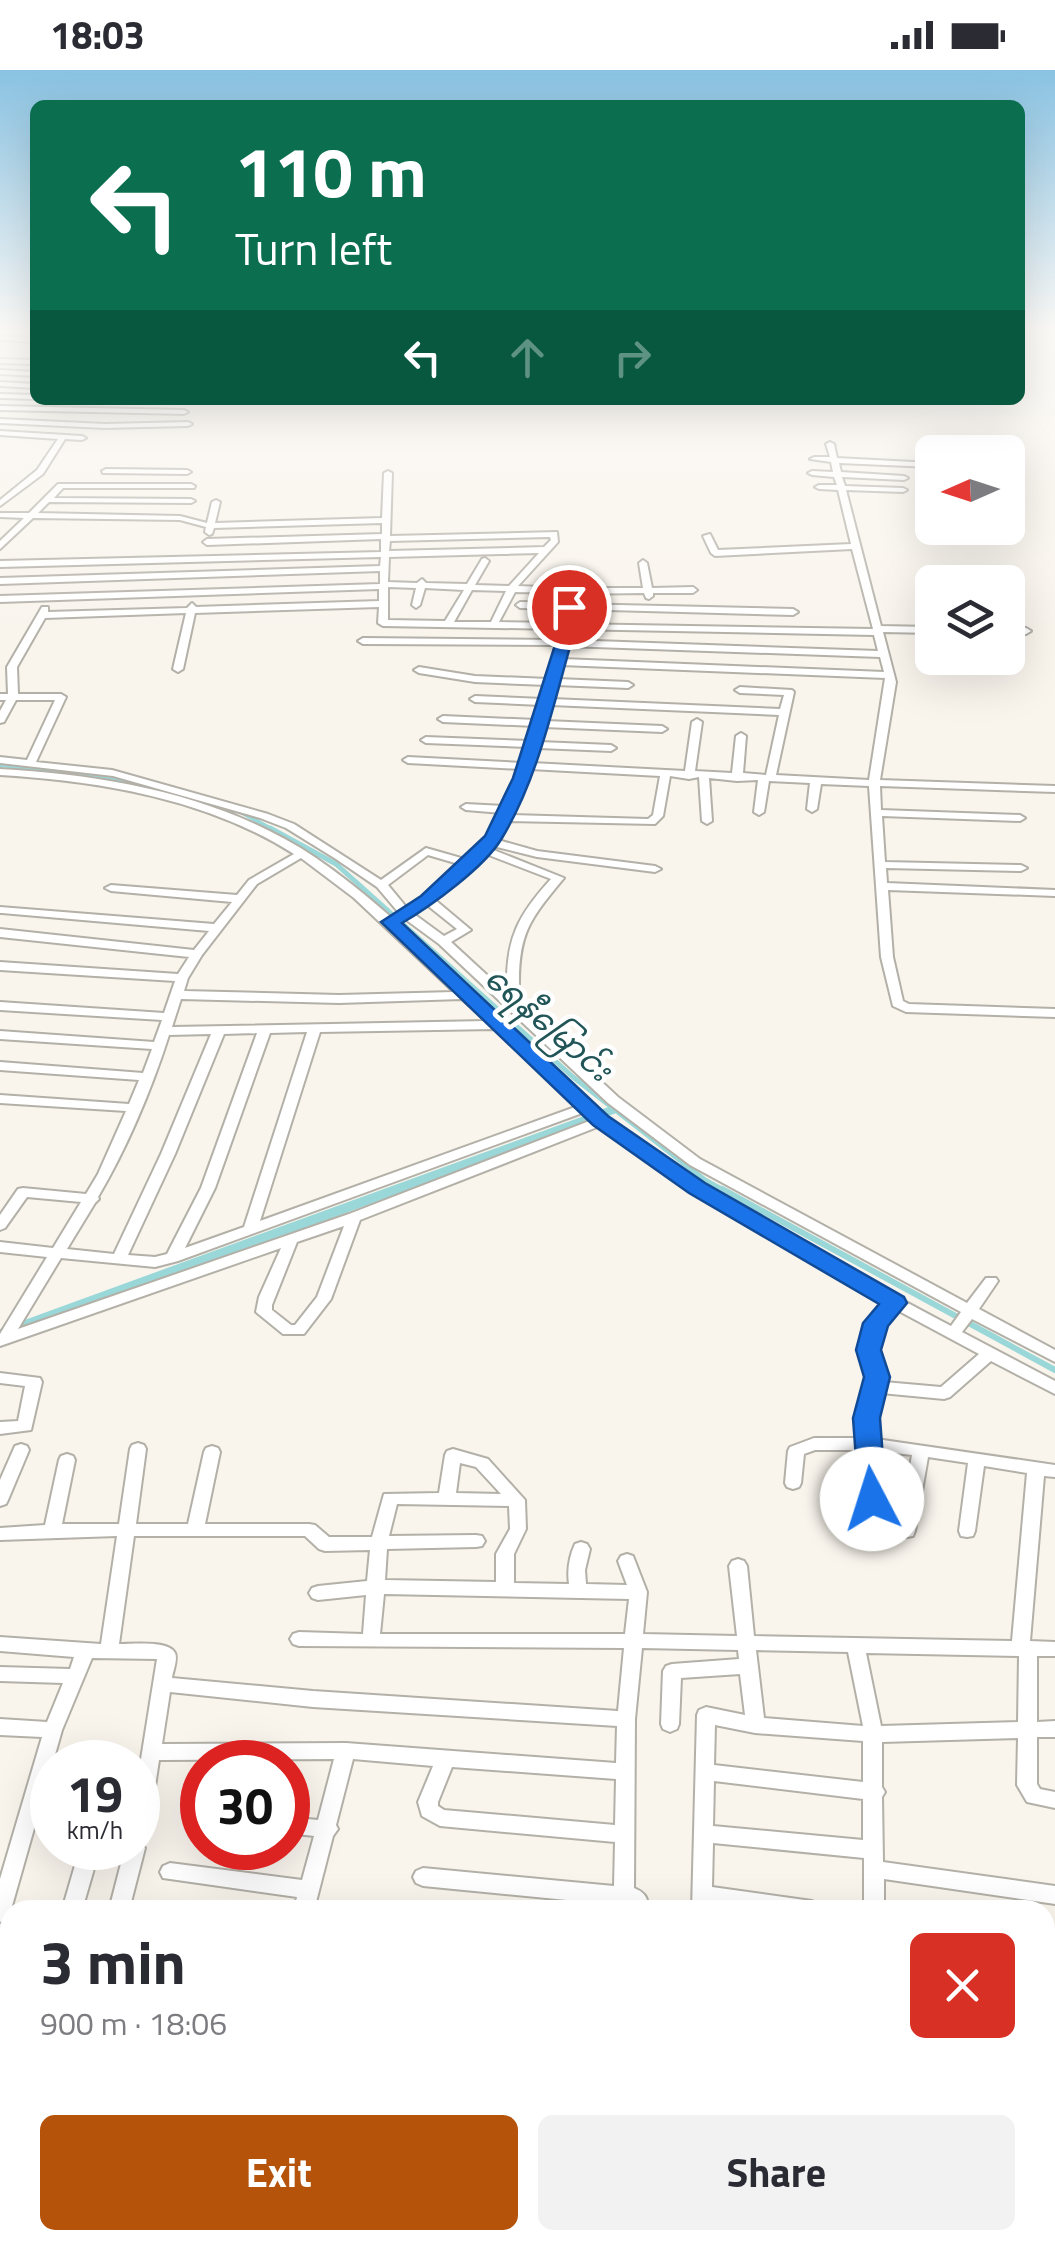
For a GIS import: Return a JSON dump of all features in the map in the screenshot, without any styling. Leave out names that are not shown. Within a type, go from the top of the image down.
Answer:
[{"type":"street","points":[[0,434],[82,438]]},
{"type":"street","points":[[0,504],[40,472],[63,437]]},
{"type":"street","points":[[830,444],[888,675],[886,725],[870,783],[877,813],[887,957],[897,1003],[906,1008],[1055,1012]]},
{"type":"street","points":[[814,460],[915,464]]},
{"type":"street","points":[[106,471],[187,472]]},
{"type":"street","points":[[136,501],[148,472]]},
{"type":"street","points":[[388,473],[383,623],[915,630]]},
{"type":"street","points":[[812,473],[904,478]]},
{"type":"street","points":[[1,544],[64,486],[191,486]]},
{"type":"street","points":[[819,488],[903,490]]},
{"type":"street","points":[[45,500],[191,501]]},
{"type":"street","points":[[178,669],[196,575],[216,502]]},
{"type":"street","points":[[0,515],[180,518],[210,526],[385,520]]},
{"type":"street","points":[[207,542],[554,534],[496,622]]},
{"type":"street","points":[[707,536],[715,553],[856,546]]},
{"type":"street","points":[[0,564],[68,558],[545,550]]},
{"type":"street","points":[[0,720],[13,697],[12,667],[68,558]]},
{"type":"street","points":[[449,622],[485,560]]},
{"type":"street","points":[[643,563],[652,610],[652,667]]},
{"type":"street","points":[[0,581],[384,568]]},
{"type":"street","points":[[398,918],[428,900],[490,841],[506,814],[525,768],[568,626],[570,572]]},
{"type":"street","points":[[416,605],[422,582]]},
{"type":"street","points":[[2,602],[422,582],[571,591],[694,590]]},
{"type":"street","points":[[42,615],[383,604]]},
{"type":"street","points":[[520,605],[793,612]]},
{"type":"street","points":[[363,641],[884,654]]},
{"type":"street","points":[[557,662],[888,675]]},
{"type":"street","points":[[419,670],[475,678],[628,685]]},
{"type":"street","points":[[740,690],[788,692],[759,812]]},
{"type":"street","points":[[0,696],[60,697],[31,762]]},
{"type":"street","points":[[475,698],[784,712]]},
{"type":"street","points":[[443,720],[662,728]]},
{"type":"street","points":[[689,776],[697,722]]},
{"type":"street","points":[[737,778],[741,736]]},
{"type":"street","points":[[426,740],[610,748]]},
{"type":"street","points":[[0,760],[31,762],[232,804],[290,826],[381,885],[398,918],[465,995],[600,1121],[697,1188],[895,1303],[1055,1388]]},
{"type":"street","points":[[408,760],[704,777],[1055,789]]},
{"type":"street","points":[[0,772],[106,778],[219,814],[301,854],[398,918],[443,941],[613,1100],[695,1162],[1055,1357]]},
{"type":"street","points":[[466,807],[506,814],[652,822],[658,816],[665,774]]},
{"type":"street","points":[[704,777],[706,821]]},
{"type":"street","points":[[812,809],[816,780]]},
{"type":"street","points":[[219,814],[230,805]]},
{"type":"street","points":[[877,813],[1020,818]]},
{"type":"street","points":[[490,841],[537,854],[654,869]]},
{"type":"street","points":[[490,841],[558,878],[520,924],[511,952],[512,988],[498,993]]},
{"type":"street","points":[[381,885],[426,851],[467,863]]},
{"type":"street","points":[[4,1338],[92,1199],[148,1077],[182,978],[196,954],[253,882],[301,854]]},
{"type":"street","points":[[882,865],[1021,868]]},
{"type":"street","points":[[884,886],[1055,894]]},
{"type":"street","points":[[111,888],[238,899]]},
{"type":"street","points":[[428,900],[465,930],[443,941]]},
{"type":"street","points":[[2,910],[218,928]]},
{"type":"street","points":[[0,933],[196,954]]},
{"type":"street","points":[[0,966],[182,978]]},
{"type":"street","points":[[177,995],[465,995]]},
{"type":"street","points":[[0,1006],[219,1030],[498,1025]]},
{"type":"street","points":[[250,1230],[315,1028]]},
{"type":"street","points":[[173,1258],[208,1188],[265,1029]]},
{"type":"street","points":[[119,1259],[182,1123],[219,1030]]},
{"type":"street","points":[[0,1036],[160,1046]]},
{"type":"street","points":[[0,1066],[148,1077]]},
{"type":"street","points":[[0,1099],[134,1108]]},
{"type":"street","points":[[0,1247],[155,1262],[173,1258],[587,1107]]},
{"type":"street","points":[[4,1338],[354,1218],[600,1121]]},
{"type":"street","points":[[0,1225],[23,1192],[92,1199]]},
{"type":"street","points":[[290,1239],[286,1262],[262,1304],[264,1312],[288,1330],[299,1330],[324,1299],[354,1218]]},
{"type":"street","points":[[954,1333],[991,1281]]},
{"type":"street","points":[[866,1533],[874,1524],[866,1418],[877,1377],[868,1358],[876,1323],[895,1303]]},
{"type":"street","points":[[876,1387],[944,1393],[990,1354]]},
{"type":"street","points":[[0,1378],[34,1382],[25,1426],[0,1428]]},
{"type":"street","points":[[793,1483],[792,1460],[802,1446],[868,1445],[922,1450],[1046,1470],[1024,1649],[1029,1792],[1055,1800]]},
{"type":"street","points":[[109,1649],[138,1449]]},
{"type":"street","points":[[0,1500],[21,1450]]},
{"type":"street","points":[[907,1530],[922,1450]]},
{"type":"street","points":[[195,1531],[212,1452]]},
{"type":"street","points":[[448,1498],[453,1456],[482,1463],[517,1500],[518,1529],[505,1554],[505,1592]]},
{"type":"street","points":[[52,1533],[67,1460]]},
{"type":"street","points":[[967,1531],[977,1460]]},
{"type":"street","points":[[371,1640],[378,1587],[378,1543],[390,1498],[517,1500]]},
{"type":"street","points":[[0,1534],[308,1530],[325,1544],[476,1541]]},
{"type":"street","points":[[578,1591],[576,1570],[581,1549]]},
{"type":"street","points":[[627,1561],[638,1592],[626,1719],[622,1834],[631,1900]]},
{"type":"street","points":[[738,1566],[755,1725]]},
{"type":"street","points":[[318,1593],[378,1587],[638,1592]]},
{"type":"street","points":[[299,1639],[1055,1649]]},
{"type":"street","points":[[0,1644],[164,1652],[154,1740]]},
{"type":"street","points":[[856,1647],[873,1734],[874,1900]]},
{"type":"street","points":[[4,1900],[54,1730],[86,1651]]},
{"type":"street","points":[[670,1724],[672,1671],[749,1666]]},
{"type":"street","points":[[0,1674],[73,1676]]},
{"type":"street","points":[[161,1684],[312,1699],[626,1719]]},
{"type":"street","points":[[703,1900],[706,1715],[755,1725],[873,1734],[1055,1730]]},
{"type":"street","points":[[0,1728],[54,1730]]},
{"type":"street","points":[[160,1752],[346,1752],[625,1772]]},
{"type":"street","points":[[170,1872],[307,1900],[346,1752]]},
{"type":"street","points":[[446,1758],[428,1802],[429,1810],[440,1818],[622,1834]]},
{"type":"street","points":[[706,1772],[875,1792]]},
{"type":"street","points":[[310,1827],[328,1829]]},
{"type":"street","points":[[705,1834],[874,1859],[1055,1895]]},
{"type":"street","points":[[75,1900],[84,1870]]},
{"type":"street","points":[[122,1900],[129,1870]]},
{"type":"street","points":[[423,1876],[608,1900]]},
{"type":"waterway","name":"ရေနီမြောင်း","points":[[0,765],[102,777],[197,800]]},
{"type":"waterway","name":"ရေနီမြောင်း","points":[[237,810],[275,831]]},
{"type":"waterway","name":"ရေနီမြောင်း","points":[[270,828],[336,864],[573,1077],[705,1180],[727,1192]]},
{"type":"waterway","points":[[0,1335],[614,1109]]},
{"type":"waterway","name":"ရေနီမြောင်း","points":[[722,1189],[1055,1370]]},
{"type":"route","points":[[569,607],[568,626],[522,778],[493,839],[428,900],[390,922],[600,1121],[697,1188],[895,1303],[876,1323],[868,1358],[877,1377],[866,1418],[872,1499]]}]
